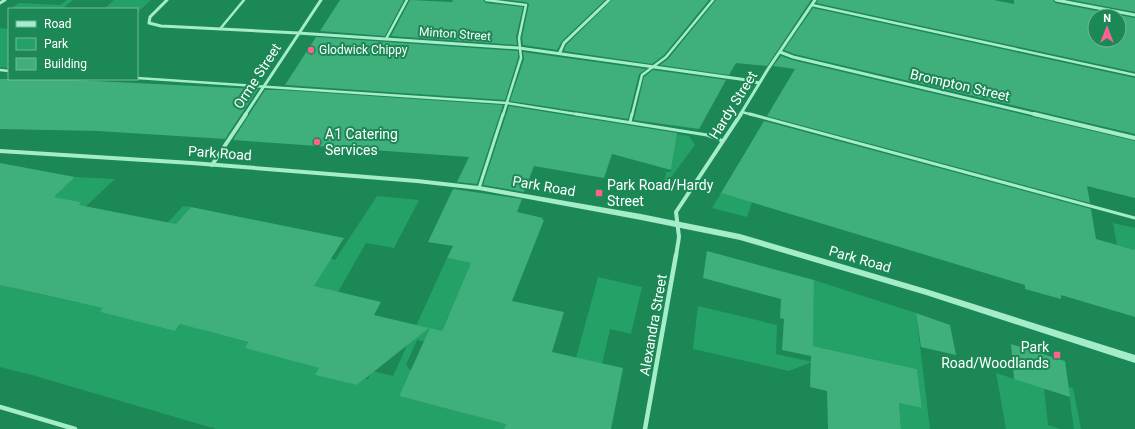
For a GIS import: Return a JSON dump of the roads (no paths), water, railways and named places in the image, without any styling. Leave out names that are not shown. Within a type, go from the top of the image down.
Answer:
[{"type":"street","points":[[0,2],[4,0]]},
{"type":"street","name":"Minton Street","points":[[167,0],[150,17],[149,23],[161,26],[298,33],[520,48],[560,52],[748,80],[759,83]]},
{"type":"street","name":"Orme Street","points":[[212,165],[321,0]]},
{"type":"street","points":[[560,52],[564,42],[609,0]]},
{"type":"street","name":"Hardy Street","points":[[678,224],[676,212],[742,112],[759,83],[815,0]]},
{"type":"street","points":[[1056,0],[1135,15]]},
{"type":"street","name":"Brompton Street","points":[[780,52],[793,57],[1135,138]]},
{"type":"street","name":"Park Road","points":[[0,151],[212,165],[417,181],[480,188],[678,224],[740,237],[919,289],[1135,359]]},
{"type":"street","name":"Alexandra Street","points":[[645,429],[679,237],[678,224]]},
{"type":"street","points":[[0,406],[75,429]]},
{"type":"lane","points":[[220,29],[244,0]]},
{"type":"lane","points":[[386,39],[407,0]]},
{"type":"lane","points":[[480,188],[521,58],[519,38],[526,5],[486,0]]},
{"type":"lane","points":[[630,122],[642,75],[666,57],[714,0]]},
{"type":"lane","points":[[812,5],[1135,75]]},
{"type":"lane","points":[[138,78],[507,103],[707,135],[723,141]]},
{"type":"lane","points":[[742,112],[1135,218]]},
{"type":"place","name":"Glodwick Chippy","points":[[311,50]]},
{"type":"place","name":"A1 Catering Services","points":[[317,142]]},
{"type":"place","name":"Park Road/Hardy Street","points":[[599,193]]},
{"type":"place","name":"Park Road/Woodlands","points":[[1057,355]]}]
